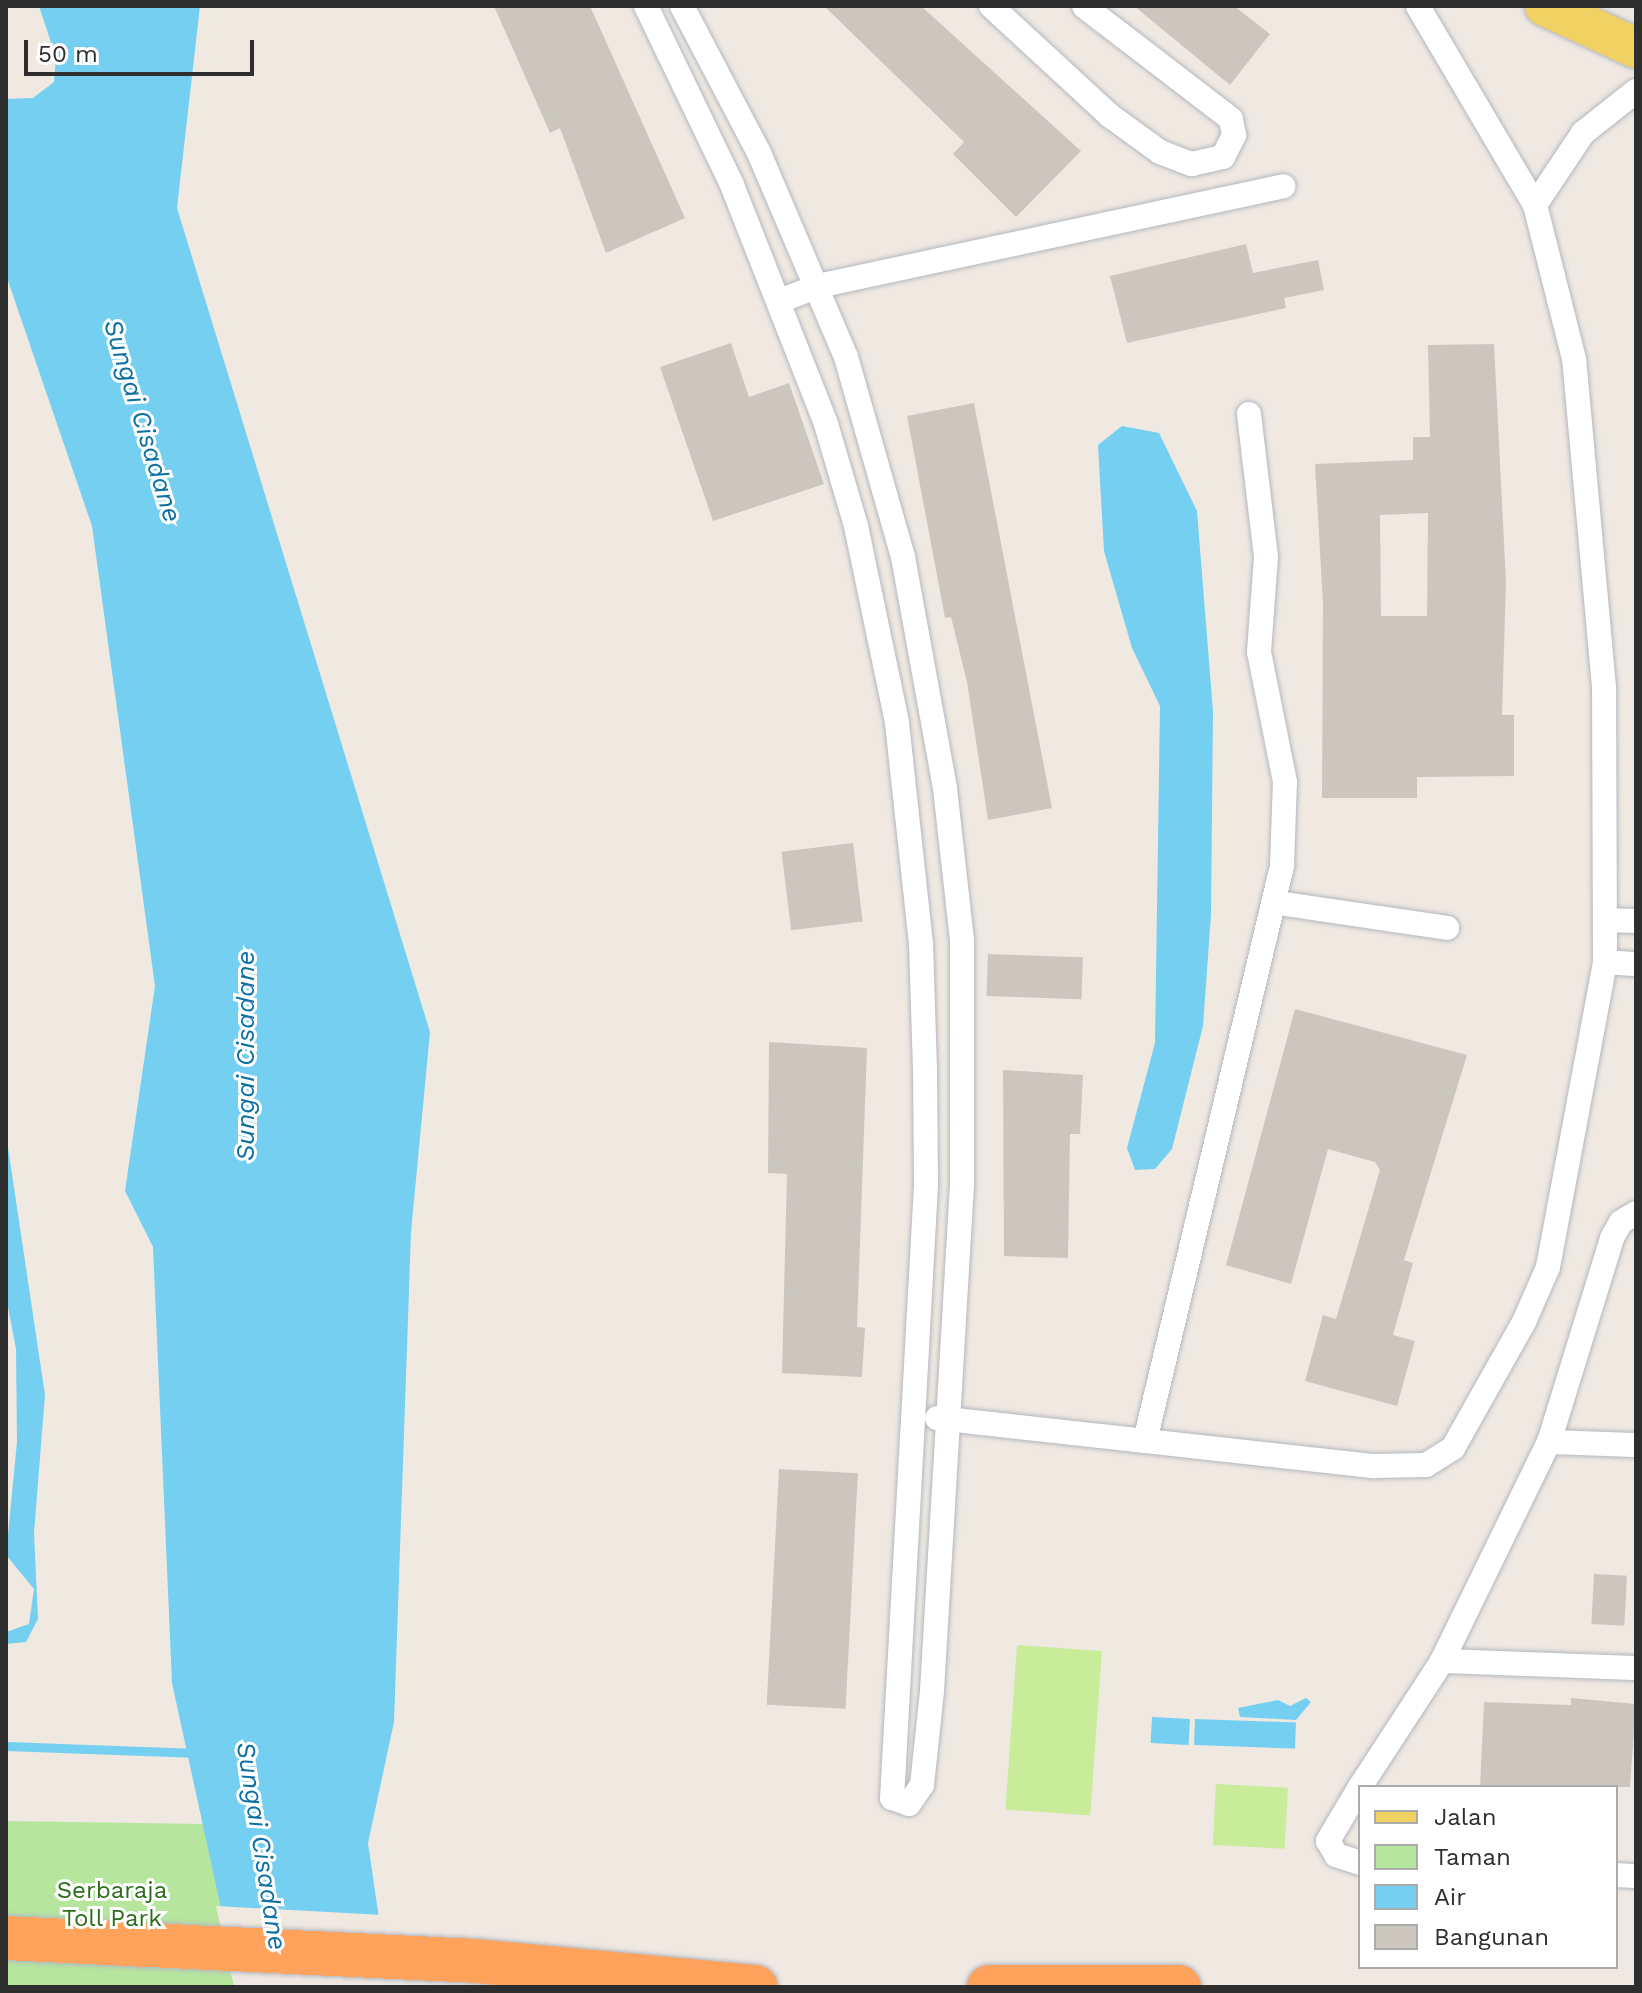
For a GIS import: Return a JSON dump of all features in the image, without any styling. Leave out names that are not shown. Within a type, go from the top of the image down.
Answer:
[{"type":"highway","points":[[6,1938],[475,1961],[756,1987]]},
{"type":"highway","points":[[989,1987],[1179,1987]]},
{"type":"main road","points":[[1545,6],[1636,48]]},
{"type":"street","points":[[646,6],[704,122],[782,300],[856,526],[897,723],[921,943],[926,1185],[892,1786],[893,1802],[901,1804],[916,1800],[924,1769],[951,1419],[962,1185],[962,940],[934,721],[892,513],[866,420],[818,286],[733,103],[682,6]]},
{"type":"street","points":[[991,6],[1109,115],[1160,152],[1192,164],[1223,157],[1234,135],[1231,119],[1084,6]]},
{"type":"street","points":[[915,1418],[951,1419],[1398,1467],[1434,1463],[1453,1448],[1524,1322],[1548,1267],[1605,962],[1604,687],[1576,374],[1535,205],[1418,6]]},
{"type":"street","points":[[1535,205],[1583,133],[1636,91]]},
{"type":"street","points":[[704,122],[733,103]]},
{"type":"street","points":[[782,300],[818,286],[1283,186]]},
{"type":"street","points":[[1145,1441],[1195,1213],[1278,903],[1285,782],[1259,652],[1266,557],[1249,414]]},
{"type":"street","points":[[897,723],[934,721]]},
{"type":"street","points":[[1278,903],[1447,928]]},
{"type":"street","points":[[1606,920],[1636,921]]},
{"type":"street","points":[[1605,962],[1636,964]]},
{"type":"street","points":[[926,1185],[962,1185]]},
{"type":"street","points":[[1361,1785],[1442,1661],[1549,1442],[1612,1238],[1621,1222],[1636,1213]]},
{"type":"street","points":[[1549,1442],[1636,1445]]},
{"type":"street","points":[[1442,1661],[1636,1668]]},
{"type":"street","points":[[1358,1790],[1328,1841],[1336,1855],[1358,1862]]},
{"type":"green space","points":[[1017,1645],[1102,1651],[1090,1816],[1005,1810]]},
{"type":"green space","points":[[1216,1784],[1288,1788],[1285,1849],[1213,1845]]},
{"type":"green space","name":"Serbaraja Toll Park","points":[[6,1821],[203,1824],[238,1987],[6,1987]]},
{"type":"water","name":"Sungai Cisadane","points":[[39,6],[200,6],[177,208],[430,1032],[411,1232],[394,1722],[368,1843],[389,1987],[238,1987],[172,1683],[153,1247],[125,1191],[155,986],[92,526],[6,275],[6,99],[33,98],[54,82],[56,58]]},
{"type":"water","points":[[1122,426],[1159,433],[1197,511],[1213,712],[1211,915],[1203,1026],[1172,1149],[1155,1169],[1135,1170],[1127,1148],[1155,1043],[1160,706],[1132,648],[1104,551],[1098,445]]},
{"type":"water","points":[[6,1134],[45,1395],[34,1533],[38,1619],[26,1642],[6,1644],[6,1632],[29,1624],[34,1589],[6,1555],[17,1442],[16,1349],[6,1297]]},
{"type":"water","points":[[1306,1698],[1311,1702],[1296,1720],[1240,1717],[1238,1708],[1278,1700],[1290,1706]]},
{"type":"water","points":[[1152,1717],[1190,1719],[1189,1745],[1151,1743]]},
{"type":"water","points":[[1195,1719],[1296,1723],[1295,1749],[1194,1745]]},
{"type":"pier","points":[[216,1906],[383,1915],[393,1987],[234,1987]]},
{"type":"building","points":[[494,6],[590,6],[685,218],[606,253],[560,128],[550,133]]},
{"type":"building","points":[[824,6],[921,6],[1081,151],[1016,217],[953,154],[964,142]]},
{"type":"building","points":[[1134,6],[1234,6],[1270,34],[1230,85]]},
{"type":"building","points":[[1246,244],[1253,273],[1318,260],[1324,290],[1284,298],[1286,308],[1127,343],[1110,276]]},
{"type":"building","points":[[731,343],[749,397],[789,383],[824,484],[713,521],[660,367]]},
{"type":"building","points":[[1494,344],[1506,582],[1502,715],[1514,715],[1514,776],[1417,777],[1417,798],[1322,798],[1323,604],[1315,464],[1413,460],[1413,437],[1430,437],[1428,345]],"holes":[[[1428,513],[1427,616],[1381,616],[1380,515]]]},
{"type":"building","points":[[974,403],[1052,808],[988,820],[967,682],[951,617],[945,618],[907,416]]},
{"type":"building","points":[[853,843],[863,921],[791,930],[782,852]]},
{"type":"building","points":[[988,954],[1083,957],[1081,999],[987,996]]},
{"type":"building","points":[[1295,1009],[1467,1055],[1404,1260],[1413,1263],[1393,1335],[1415,1341],[1397,1406],[1305,1381],[1323,1315],[1336,1319],[1380,1170],[1375,1162],[1328,1149],[1291,1284],[1226,1265]]},
{"type":"building","points":[[769,1042],[867,1048],[857,1327],[865,1328],[862,1377],[782,1373],[787,1174],[768,1173]]},
{"type":"building","points":[[1003,1070],[1083,1075],[1080,1134],[1070,1134],[1068,1258],[1004,1256]]},
{"type":"building","points":[[779,1469],[858,1473],[846,1709],[767,1705]]},
{"type":"building","points":[[1594,1574],[1627,1576],[1624,1626],[1591,1624]]},
{"type":"building","points":[[1571,1698],[1636,1704],[1630,1787],[1480,1785],[1484,1702],[1571,1705]]},
{"type":"waterway","points":[[6,1746],[198,1753]]}]
